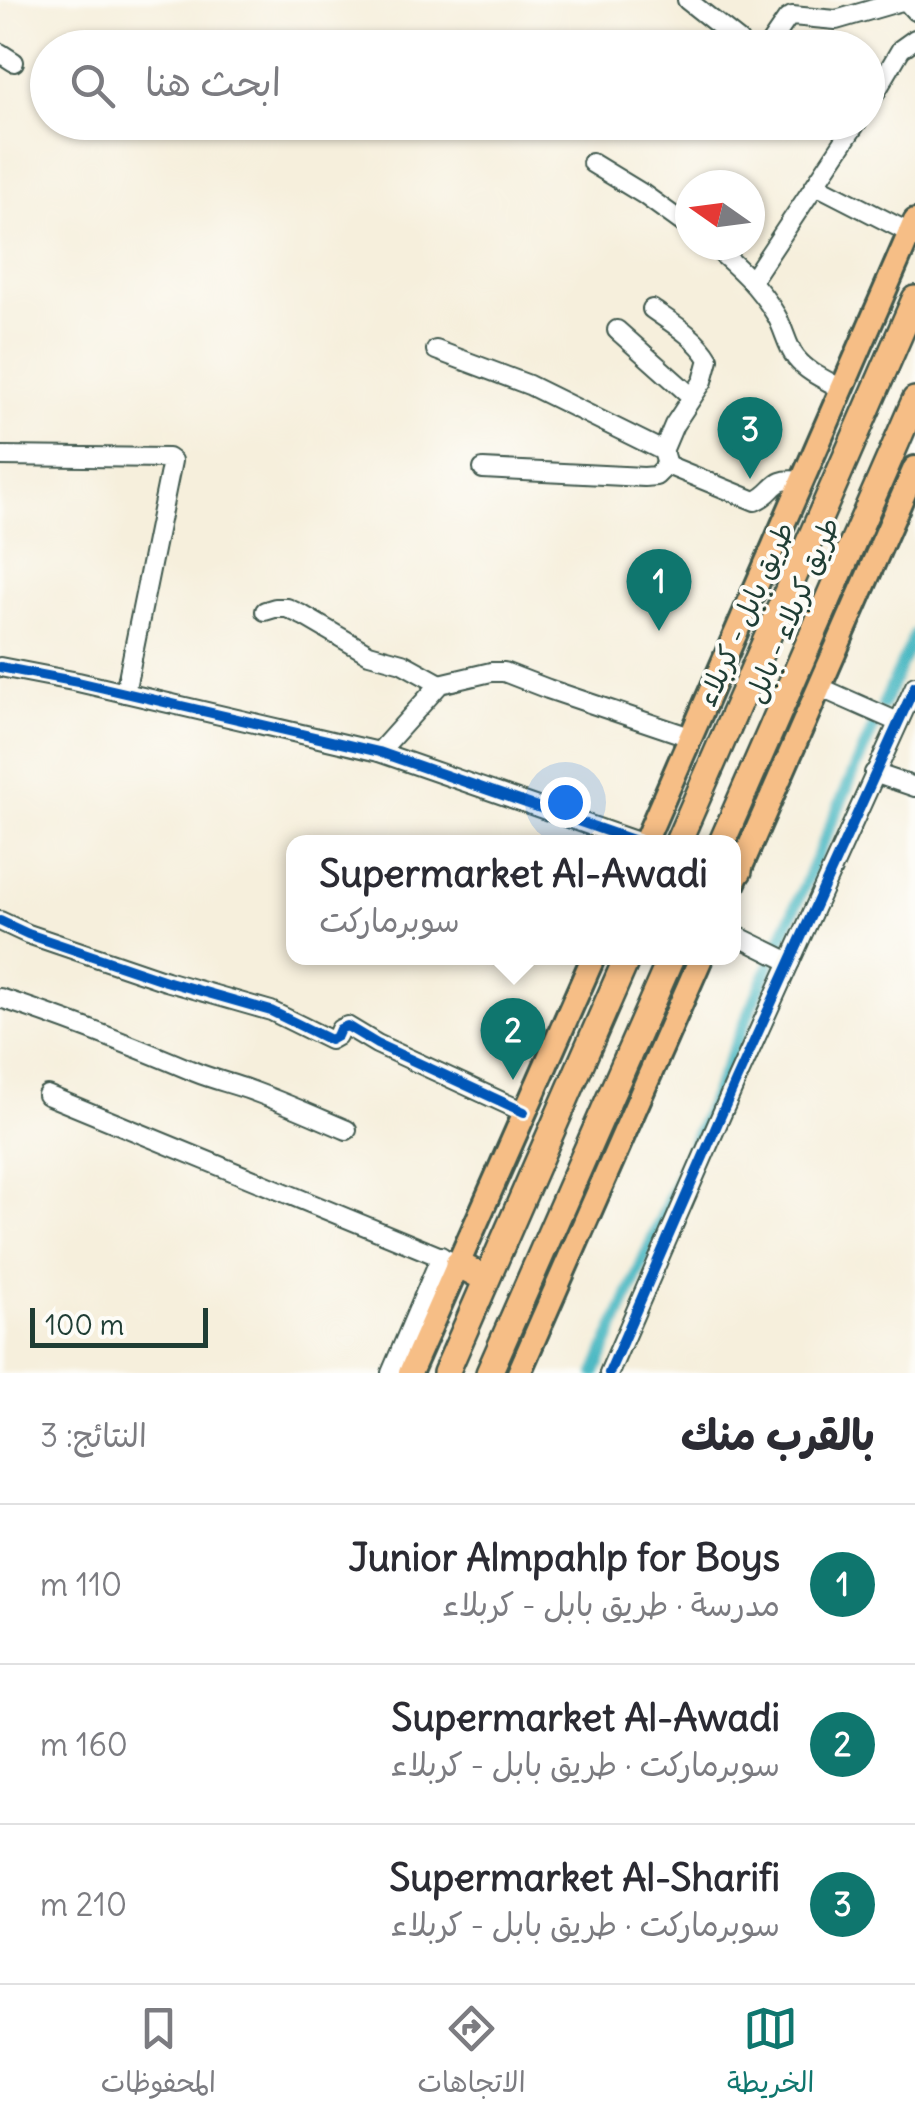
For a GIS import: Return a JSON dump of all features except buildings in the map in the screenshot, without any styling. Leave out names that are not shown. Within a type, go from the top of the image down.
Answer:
[{"type":"highway","name":"طريق بابل - كربلاء","points":[[681,835],[915,299]]},
{"type":"highway","points":[[880,381],[891,397],[915,397]]},
{"type":"highway","name":"طريق كربلاء - بابل","points":[[725,835],[820,624],[915,397]]},
{"type":"highway","points":[[858,430],[877,422],[887,426],[894,434],[895,445]]},
{"type":"highway","points":[[446,1373],[624,965]]},
{"type":"highway","points":[[489,1373],[668,965]]},
{"type":"highway","points":[[450,1260],[486,1279]]},
{"type":"main road","points":[[645,835],[912,227]]},
{"type":"main road","points":[[741,861],[909,497],[915,468]]},
{"type":"main road","points":[[410,1373],[450,1260],[524,1112],[590,965]]},
{"type":"main road","points":[[519,1373],[698,965]]},
{"type":"street","points":[[687,0],[725,30]]},
{"type":"street","points":[[780,30],[792,16],[836,20],[905,0],[915,11]]},
{"type":"street","points":[[885,76],[901,49],[915,39]]},
{"type":"street","points":[[752,280],[842,140]]},
{"type":"street","points":[[592,162],[675,217]]},
{"type":"street","points":[[813,190],[820,187],[912,227]]},
{"type":"street","points":[[729,260],[752,280],[775,314],[792,354],[806,368],[842,389]]},
{"type":"street","points":[[483,469],[656,476],[674,425],[703,381],[709,358],[689,336],[652,309]]},
{"type":"street","points":[[617,330],[691,396]]},
{"type":"street","points":[[436,350],[528,384],[665,458],[755,501],[763,498],[776,482],[800,481]]},
{"type":"street","points":[[0,456],[172,461],[124,693]]},
{"type":"street","points":[[265,611],[287,608],[370,654],[402,663],[440,684],[504,672],[690,737]]},
{"type":"street","points":[[0,667],[379,752],[622,835]]},
{"type":"street","points":[[379,752],[440,684]]},
{"type":"street","points":[[608,1373],[915,686]]},
{"type":"street","points":[[818,688],[898,722]]},
{"type":"street","points":[[874,773],[915,787]]},
{"type":"street","points":[[0,921],[166,980],[271,1011],[330,1040],[347,1026],[377,1044],[524,1112]]},
{"type":"street","points":[[741,938],[790,962]]},
{"type":"street","points":[[0,998],[62,1018],[347,1130]]},
{"type":"street","points":[[47,1095],[450,1260],[390,1373]]},
{"type":"waterway","points":[[883,705],[915,634]]},
{"type":"waterway","points":[[779,944],[876,721]]},
{"type":"waterway","points":[[595,1373],[770,964]]},
{"type":"cycle path","points":[[0,667],[379,752],[618,835]]},
{"type":"cycle path","points":[[609,1373],[915,686]]},
{"type":"cycle path","points":[[0,921],[166,981],[271,1011],[330,1040],[347,1026],[377,1044],[524,1112]]},
{"type":"place","name":"Supermarket Al-Sharifi","points":[[750,479]]},
{"type":"place","name":"Junior Almpahlp for Boys","points":[[659,631]]},
{"type":"place","name":"Supermarket Al-Awadi","points":[[513,1080]]}]
